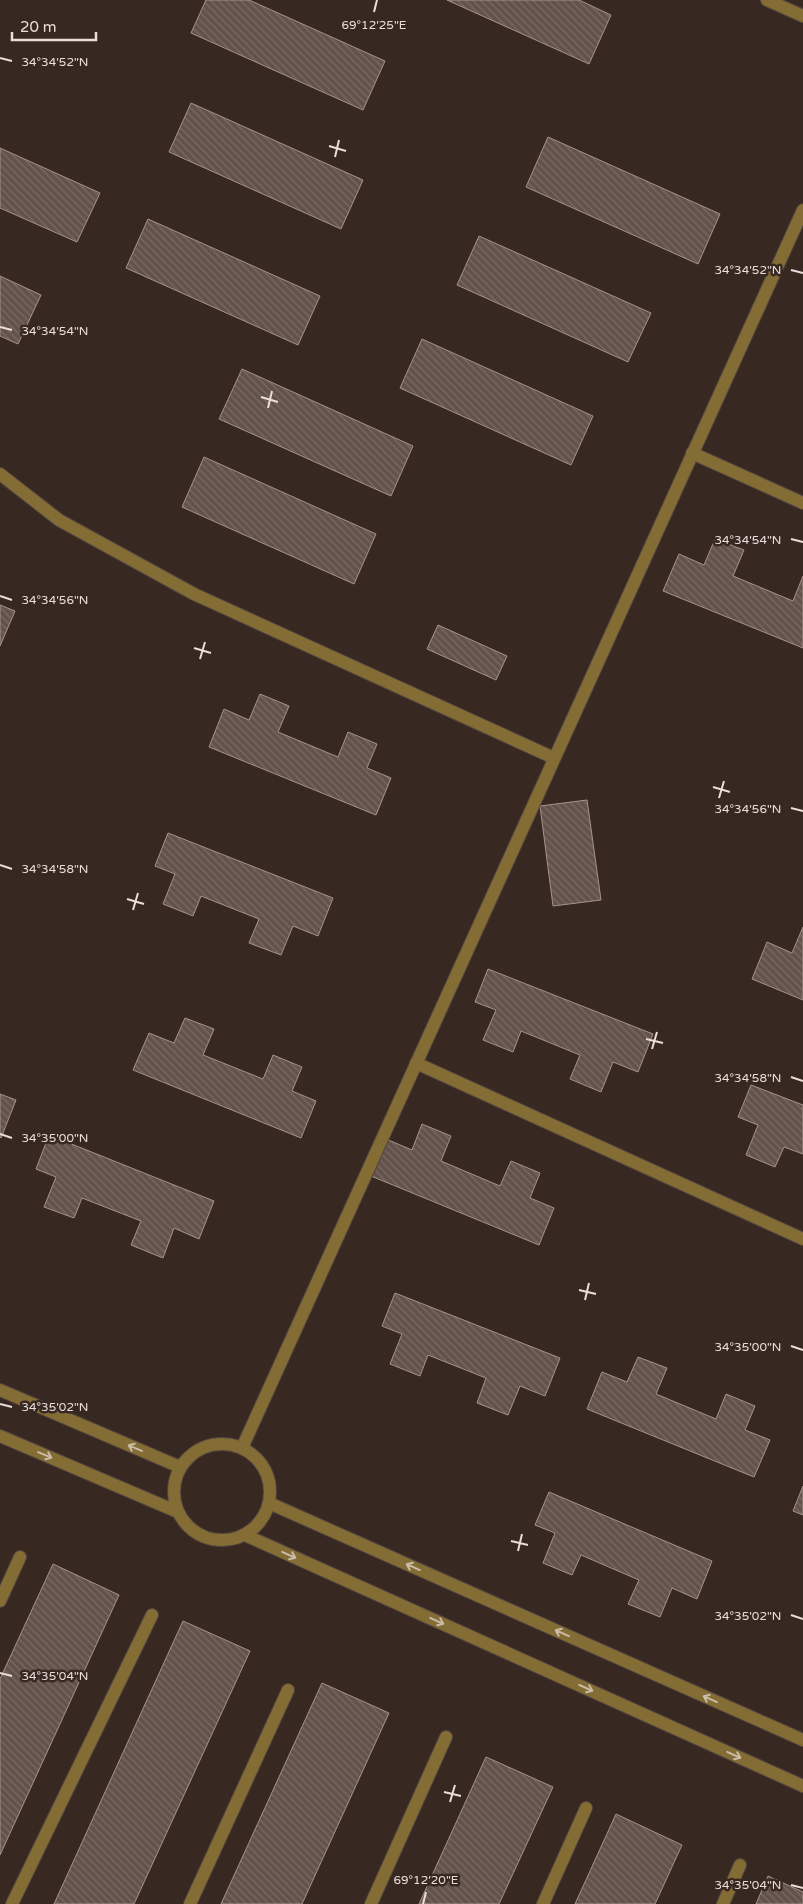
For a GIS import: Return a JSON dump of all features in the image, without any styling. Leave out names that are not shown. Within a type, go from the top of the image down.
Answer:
[{"type":"street","points":[[767,0],[803,16]]},
{"type":"street","points":[[242,1448],[803,210]]},
{"type":"street","points":[[692,453],[803,503]]},
{"type":"street","points":[[0,474],[59,520],[194,594],[554,758]]},
{"type":"street","points":[[416,1063],[803,1239]]},
{"type":"street","points":[[0,1390],[180,1467]]},
{"type":"street","points":[[0,1436],[178,1512]]},
{"type":"street","points":[[214,1444],[228,1444],[242,1448],[253,1455],[262,1465],[268,1477],[270,1490],[267,1510],[258,1524],[245,1535],[230,1539],[214,1540],[200,1534],[187,1525],[178,1512],[174,1497],[174,1482],[180,1467],[189,1456],[201,1448],[214,1444]]},
{"type":"street","points":[[269,1503],[803,1740]]},
{"type":"street","points":[[245,1535],[803,1786]]},
{"type":"street","points":[[0,1602],[20,1557]]},
{"type":"street","points":[[12,1904],[152,1615]]},
{"type":"street","points":[[190,1904],[288,1690]]},
{"type":"street","points":[[371,1904],[446,1737]]},
{"type":"street","points":[[543,1904],[586,1808]]},
{"type":"street","points":[[723,1904],[740,1865]]},
{"type":"building","points":[[206,0],[249,0],[385,61],[363,110],[191,33]]},
{"type":"building","points":[[447,0],[579,0],[611,15],[589,64]]},
{"type":"building","points":[[191,103],[363,180],[341,229],[169,152]]},
{"type":"building","points":[[548,137],[720,214],[698,264],[526,187]]},
{"type":"building","points":[[0,148],[100,193],[77,242],[0,208]]},
{"type":"building","points":[[148,219],[320,296],[298,345],[126,268]]},
{"type":"building","points":[[479,236],[651,313],[628,362],[457,285]]},
{"type":"building","points":[[0,276],[41,295],[18,344],[0,336]]},
{"type":"building","points":[[422,339],[593,416],[571,465],[400,388]]},
{"type":"building","points":[[242,369],[413,446],[391,496],[219,419]]},
{"type":"building","points":[[204,457],[376,534],[354,584],[182,507]]},
{"type":"building","points":[[715,539],[744,550],[733,576],[793,601],[803,576],[803,648],[663,591],[679,554],[704,565]]},
{"type":"building","points":[[0,605],[15,611],[0,646]]},
{"type":"building","points":[[438,625],[507,656],[496,680],[427,649]]},
{"type":"building","points":[[260,694],[289,706],[278,732],[338,757],[348,732],[377,744],[367,768],[391,778],[376,815],[209,747],[224,709],[249,720]]},
{"type":"building","points":[[587,800],[601,900],[553,906],[540,806]]},
{"type":"building","points":[[168,833],[333,898],[318,936],[293,926],[281,955],[249,943],[259,919],[201,896],[193,916],[163,904],[175,874],[155,866]]},
{"type":"building","points":[[803,927],[803,1000],[752,979],[767,942],[792,953]]},
{"type":"building","points":[[488,969],[653,1034],[638,1072],[613,1062],[601,1092],[570,1079],[580,1055],[521,1031],[513,1052],[483,1040],[496,1010],[475,1002]]},
{"type":"building","points":[[185,1018],[214,1029],[203,1055],[263,1079],[273,1055],[302,1067],[292,1091],[316,1101],[301,1138],[133,1070],[149,1033],[174,1043]]},
{"type":"building","points":[[751,1085],[803,1105],[803,1154],[784,1147],[775,1167],[746,1155],[758,1125],[738,1117]]},
{"type":"building","points":[[0,1094],[16,1100],[1,1138],[0,1137]]},
{"type":"building","points":[[422,1124],[451,1136],[441,1161],[500,1186],[511,1161],[540,1173],[530,1198],[554,1208],[539,1245],[371,1176],[386,1139],[412,1150]]},
{"type":"building","points":[[49,1135],[214,1201],[199,1239],[174,1228],[163,1258],[131,1245],[141,1221],[82,1198],[74,1218],[44,1207],[56,1177],[36,1169]]},
{"type":"building","points":[[395,1293],[560,1358],[545,1396],[520,1386],[508,1415],[477,1403],[486,1378],[428,1355],[420,1376],[390,1364],[402,1334],[382,1326]]},
{"type":"building","points":[[638,1357],[667,1368],[656,1394],[716,1419],[726,1394],[755,1406],[745,1430],[770,1440],[754,1477],[587,1409],[602,1372],[627,1382]]},
{"type":"building","points":[[803,1486],[803,1515],[793,1511]]},
{"type":"building","points":[[549,1492],[712,1561],[697,1599],[672,1588],[660,1617],[628,1604],[639,1580],[581,1555],[572,1575],[543,1563],[555,1533],[535,1525]]},
{"type":"building","points":[[53,1564],[119,1595],[0,1855],[0,1679]]},
{"type":"building","points":[[183,1621],[250,1651],[134,1904],[54,1904]]},
{"type":"building","points":[[322,1683],[389,1713],[302,1904],[221,1904]]},
{"type":"building","points":[[486,1757],[553,1787],[499,1904],[419,1904]]},
{"type":"building","points":[[616,1814],[682,1845],[655,1904],[575,1904]]},
{"type":"building","points":[[768,1876],[803,1892],[803,1904],[756,1904]]}]
